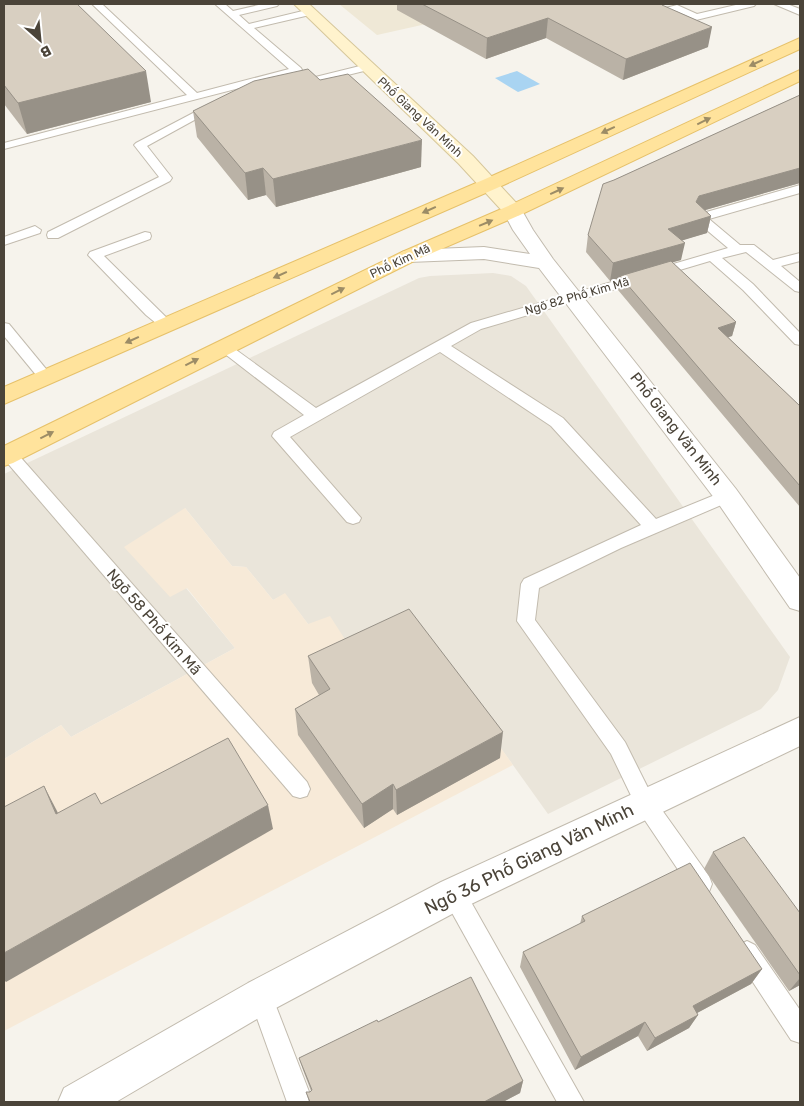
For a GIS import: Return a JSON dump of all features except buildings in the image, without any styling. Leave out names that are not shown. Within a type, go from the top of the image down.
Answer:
[{"type":"main road","name":"Phố Giang Văn Minh","points":[[309,7],[368,67],[490,184],[513,211]]},
{"type":"main road","points":[[4,396],[490,184],[800,43]]},
{"type":"main road","name":"Phố Kim Mã","points":[[6,456],[223,346],[409,256],[513,211],[800,75]]},
{"type":"street","name":"Phố Giang Văn Minh","points":[[513,211],[523,230],[546,263],[727,496],[800,600]]},
{"type":"street","points":[[409,256],[484,253],[546,263]]},
{"type":"street","name":"Ngõ 36 Phố Giang Văn Minh","points":[[78,1102],[261,996],[454,894],[800,731]]},
{"type":"lane","points":[[97,4],[195,97]]},
{"type":"lane","points":[[4,146],[297,70],[220,4]]},
{"type":"lane","points":[[231,14],[274,4]]},
{"type":"lane","points":[[639,4],[657,13],[674,6],[696,17],[751,4]]},
{"type":"lane","points":[[779,4],[800,12]]},
{"type":"lane","points":[[247,27],[309,7]]},
{"type":"lane","points":[[280,88],[368,67]]},
{"type":"lane","points":[[53,235],[166,178],[140,145],[213,105],[222,103]]},
{"type":"lane","points":[[798,193],[700,218],[737,249],[749,248],[799,287]]},
{"type":"lane","points":[[4,241],[35,230]]},
{"type":"lane","points":[[145,236],[95,255],[151,312],[167,325]]},
{"type":"lane","name":"Ngõ 82 Phố Kim Mã","points":[[353,518],[280,436],[314,415],[476,326],[572,296],[737,249]]},
{"type":"lane","points":[[712,257],[748,287],[800,341]]},
{"type":"lane","points":[[771,265],[800,257]]},
{"type":"lane","points":[[4,327],[46,378]]},
{"type":"lane","points":[[440,345],[557,422],[653,527]]},
{"type":"lane","points":[[223,346],[314,415]]},
{"type":"lane","name":"Ngõ 58 Phố Kim Mã","points":[[6,456],[300,789]]},
{"type":"lane","points":[[712,900],[645,803],[618,748],[526,621],[530,584],[616,543],[727,496]]},
{"type":"lane","points":[[454,894],[570,1102]]},
{"type":"lane","points":[[734,933],[800,1031]]},
{"type":"lane","points":[[261,996],[300,1102]]},
{"type":"shaded area","points":[[339,4],[516,4],[377,35]]},
{"type":"shaded area","points":[[493,273],[511,276],[526,286],[790,657],[778,690],[761,709],[548,814],[412,624],[348,644],[308,624],[285,594],[273,600],[246,567],[232,566],[185,508],[186,588],[235,648],[71,737],[61,725],[4,759],[4,474],[419,278]]},
{"type":"shaded area","points":[[185,508],[232,566],[246,567],[273,600],[285,593],[308,624],[330,616],[348,644],[412,624],[513,765],[4,1031],[4,759],[61,725],[71,737],[235,648],[187,588],[170,597],[124,547]]},
{"type":"water","points":[[517,71],[540,84],[518,92],[495,78]]}]
